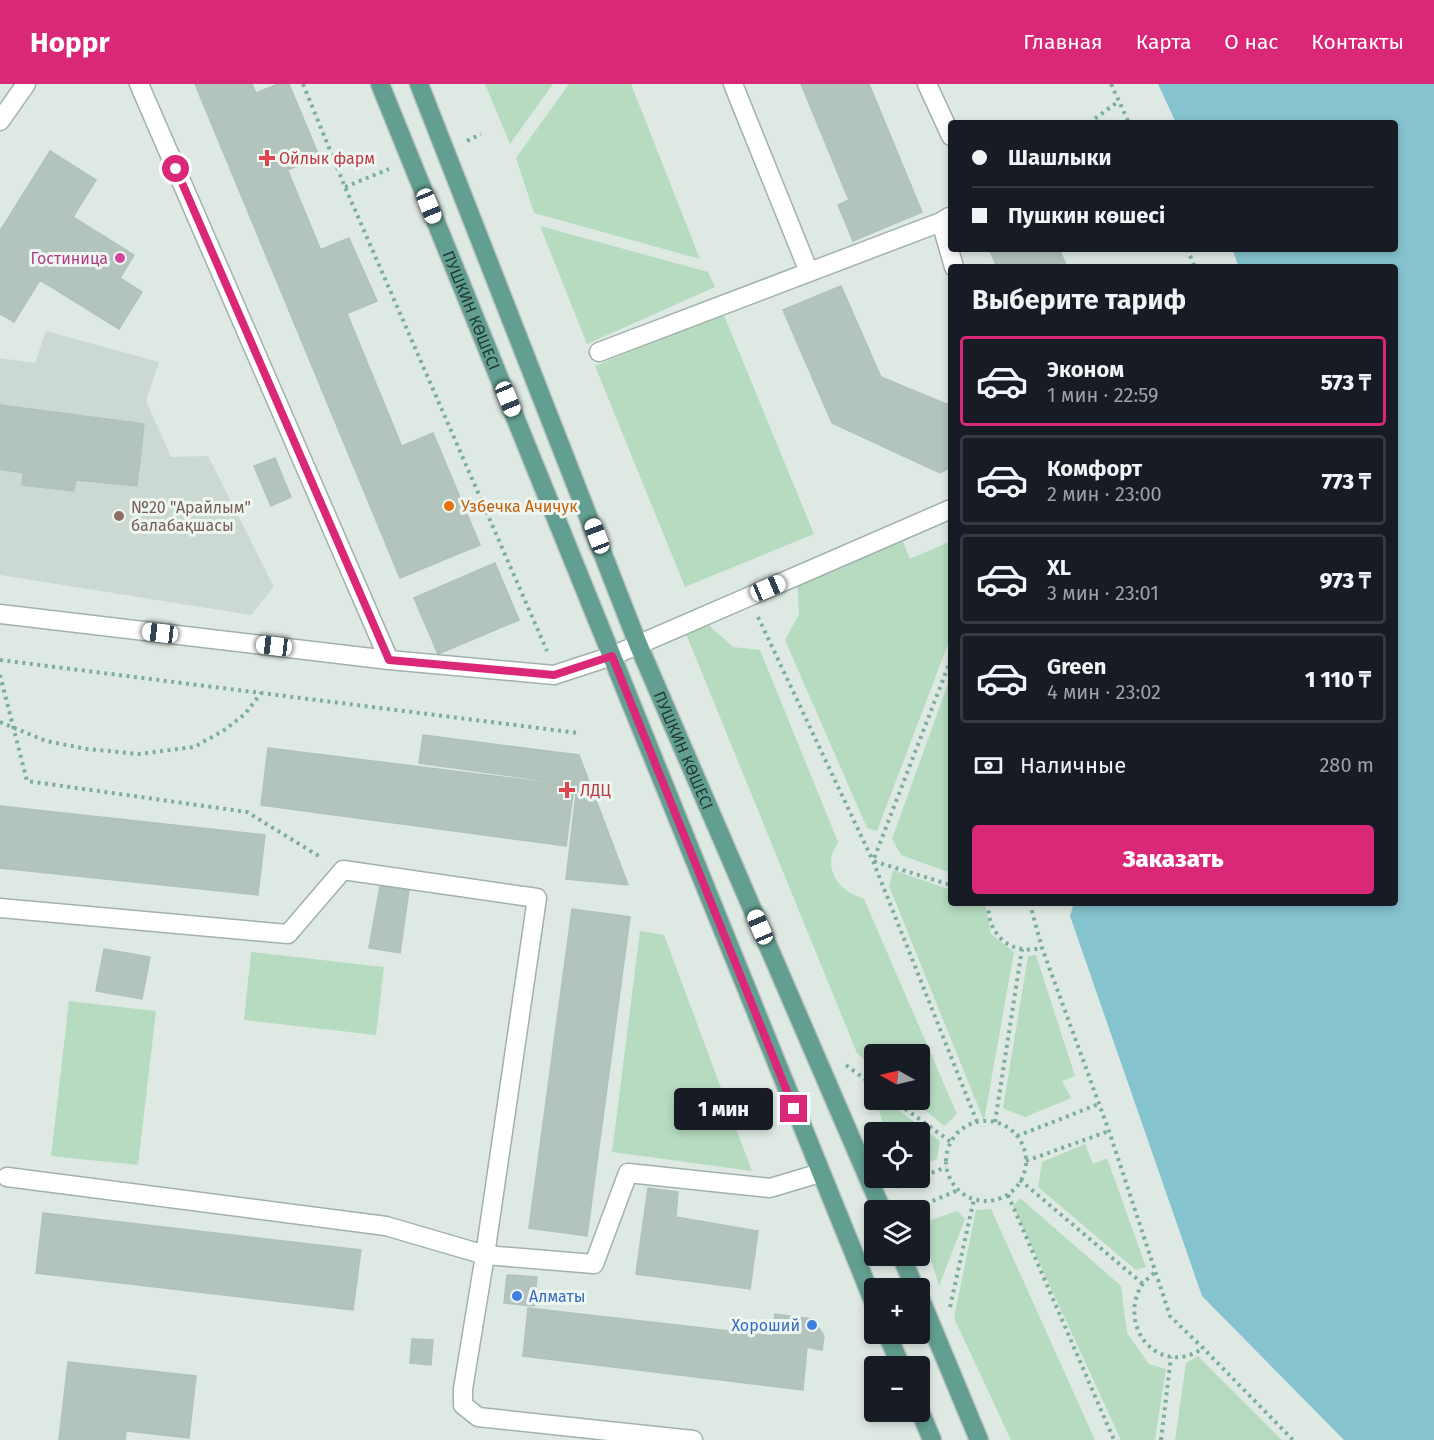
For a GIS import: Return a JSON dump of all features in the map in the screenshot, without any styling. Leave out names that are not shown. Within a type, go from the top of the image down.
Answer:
[{"type":"main road","name":"ПУШКИН КӨШЕСІ","points":[[380,84],[864,1279]]},
{"type":"main road","name":"ПУШКИН КӨШЕСІ","points":[[419,84],[638,644],[878,1200]]},
{"type":"main road","points":[[930,1322],[979,1440]]},
{"type":"main road","points":[[924,1422],[931,1440]]},
{"type":"street","points":[[0,121],[26,84]]},
{"type":"street","points":[[139,84],[389,660]]},
{"type":"street","points":[[733,84],[809,272]]},
{"type":"street","points":[[927,84],[948,130]]},
{"type":"street","points":[[599,352],[946,219]]},
{"type":"street","points":[[0,614],[389,660],[554,675],[612,656],[948,510]]},
{"type":"street","points":[[0,908],[288,934],[343,870],[537,898],[463,1389],[463,1405],[478,1417],[693,1440]]},
{"type":"street","points":[[7,1177],[386,1226],[485,1255],[594,1264],[628,1173],[770,1188],[820,1173]]},
{"type":"path","points":[[303,84],[345,187],[543,638],[554,675]]},
{"type":"path","points":[[1111,84],[1128,120]]},
{"type":"path","points":[[1093,120],[1119,101]]},
{"type":"path","points":[[748,597],[873,861],[977,1122]]},
{"type":"path","points":[[0,660],[578,733]]},
{"type":"path","points":[[873,861],[948,667]]},
{"type":"path","points":[[0,675],[27,781],[247,812],[343,870]]},
{"type":"path","points":[[0,722],[46,741],[87,749],[139,754],[194,747],[223,731],[245,714],[261,693]]},
{"type":"path","points":[[873,861],[948,884]]},
{"type":"path","points":[[989,906],[992,928],[1005,943],[1022,949],[1042,948]]},
{"type":"path","points":[[1031,906],[1042,948],[1109,1131],[1170,1317],[1293,1440]]},
{"type":"path","points":[[995,1122],[1022,949]]},
{"type":"path","points":[[844,1064],[864,1079]]},
{"type":"path","points":[[1017,1136],[1099,1104]]},
{"type":"path","points":[[907,1110],[951,1142]]},
{"type":"path","points":[[977,1122],[995,1122],[1008,1128],[1017,1136],[1024,1148],[1026,1161],[1023,1175],[1008,1195],[995,1200],[974,1199],[958,1190],[950,1180],[946,1167],[946,1154],[951,1142],[959,1131],[977,1122]]},
{"type":"path","points":[[1026,1161],[1109,1131]]},
{"type":"path","points":[[930,1173],[946,1167]]},
{"type":"path","points":[[1020,1180],[1143,1284]]},
{"type":"path","points":[[930,1202],[958,1190]]},
{"type":"path","points":[[1008,1195],[1114,1440]]},
{"type":"path","points":[[948,1314],[974,1199]]},
{"type":"path","points":[[1154,1273],[1139,1289],[1136,1301],[1134,1320],[1140,1338],[1155,1351],[1171,1357],[1186,1357],[1203,1348]]},
{"type":"path","points":[[1161,1440],[1171,1357]]},
{"type":"shaded area","name":"№20 \"Арайлым\" балабақшасы","points":[[46,331],[159,362],[146,401],[171,457],[208,456],[274,587],[251,615],[0,575],[0,358],[35,363]]},
{"type":"green space","points":[[485,84],[553,84],[510,144]]},
{"type":"green space","points":[[569,84],[631,84],[700,259],[534,213],[516,158]]},
{"type":"green space","points":[[540,226],[708,272],[715,287],[587,344]]},
{"type":"green space","points":[[723,313],[814,534],[685,587],[595,366]]},
{"type":"green space","points":[[902,539],[910,559],[948,542],[948,644],[877,831],[867,828],[785,640],[799,614],[797,581]]},
{"type":"green space","points":[[703,620],[733,647],[760,650],[838,842],[831,858],[834,875],[846,890],[864,899],[927,1044],[864,1044],[864,1059],[857,1053],[684,629]]},
{"type":"green space","points":[[948,683],[948,872],[901,855],[892,839]]},
{"type":"green space","points":[[893,870],[948,889],[948,906],[986,906],[991,934],[1014,952],[984,1121],[889,886]]},
{"type":"green space","points":[[640,931],[664,935],[752,1171],[612,1152]]},
{"type":"green space","points":[[251,952],[384,967],[376,1035],[244,1020]]},
{"type":"green space","points":[[1036,955],[1075,1076],[1062,1081],[1071,1098],[1025,1117],[1003,1108],[1028,956]]},
{"type":"green space","points":[[69,1001],[156,1011],[138,1165],[51,1156]]},
{"type":"green space","points":[[930,1052],[957,1114],[944,1126],[925,1110],[930,1110]]},
{"type":"green space","points":[[879,1110],[898,1110],[915,1122],[882,1122]]},
{"type":"green space","points":[[930,1134],[940,1141],[937,1159],[930,1162]]},
{"type":"green space","points":[[1085,1144],[1093,1164],[1107,1158],[1146,1267],[1136,1270],[1038,1187],[1042,1162]]},
{"type":"green space","points":[[1020,1198],[1121,1286],[1127,1333],[1149,1364],[1166,1369],[1155,1440],[1121,1440],[1013,1206]]},
{"type":"green space","points":[[991,1209],[1095,1440],[1011,1440],[954,1318],[976,1210]]},
{"type":"green space","points":[[957,1211],[965,1219],[939,1286],[930,1257],[930,1220]]},
{"type":"green space","points":[[1198,1356],[1282,1440],[1175,1440],[1186,1363]]},
{"type":"water","points":[[1158,84],[1434,84],[1434,1440],[1344,1440],[1202,1296],[1070,916],[1073,906],[1398,906],[1398,264],[1238,264],[1233,252],[1398,252],[1398,120],[1175,120]]},
{"type":"building","points":[[195,84],[252,84],[448,558],[400,578]]},
{"type":"building","points":[[278,84],[289,84],[319,156],[288,170],[256,93]]},
{"type":"building","points":[[801,84],[869,84],[922,212],[853,241],[838,205],[849,200]]},
{"type":"building","points":[[50,151],[96,180],[73,217],[134,255],[120,278],[142,292],[119,329],[40,280],[14,322],[0,314],[0,231]]},
{"type":"building","points":[[349,238],[377,301],[348,313],[320,250]]},
{"type":"building","points":[[990,252],[1060,252],[1066,264],[996,264]]},
{"type":"building","points":[[841,286],[881,377],[948,403],[948,469],[940,473],[832,423],[783,310]]},
{"type":"building","points":[[0,405],[144,424],[137,486],[76,480],[74,491],[22,485],[23,473],[0,469]]},
{"type":"building","points":[[433,433],[480,545],[448,558],[402,446]]},
{"type":"building","points":[[275,458],[291,497],[271,506],[254,466]]},
{"type":"building","points":[[495,563],[519,620],[438,654],[414,598]]},
{"type":"building","points":[[423,735],[579,755],[628,885],[566,879],[577,785],[419,763]]},
{"type":"building","points":[[268,748],[574,786],[566,846],[261,805]]},
{"type":"building","points":[[0,806],[265,835],[258,895],[0,868]]},
{"type":"building","points":[[380,886],[409,890],[400,953],[369,948]]},
{"type":"building","points":[[572,909],[630,917],[587,1236],[529,1228]]},
{"type":"building","points":[[104,949],[150,957],[142,999],[96,991]]},
{"type":"building","points":[[648,1188],[678,1192],[676,1217],[758,1231],[750,1289],[636,1274]]},
{"type":"building","points":[[43,1213],[361,1250],[353,1310],[36,1273]]},
{"type":"building","points":[[507,1275],[537,1277],[534,1306],[504,1303]]},
{"type":"building","points":[[528,1308],[773,1336],[775,1314],[813,1319],[824,1336],[822,1350],[807,1347],[803,1390],[523,1356]]},
{"type":"building","points":[[412,1339],[433,1340],[431,1365],[410,1363]]},
{"type":"building","points":[[68,1362],[196,1376],[189,1438],[126,1431],[125,1440],[59,1440]]},
{"type":"place","name":"Ойлык фарм","points":[[267,158]]},
{"type":"place","name":"Гостиница","points":[[120,258]]},
{"type":"place","name":"Узбечка Ачичук","points":[[449,506]]},
{"type":"place","name":"№20 \"Арайлым\" балабақшасы","points":[[119,516]]},
{"type":"place","name":"ЛДЦ","points":[[567,790]]},
{"type":"place","name":"Алматы","points":[[517,1296]]},
{"type":"place","name":"Хороший","points":[[812,1325]]},
{"type":"route","points":[[176,169],[389,660],[554,675],[612,656],[794,1109]]}]
